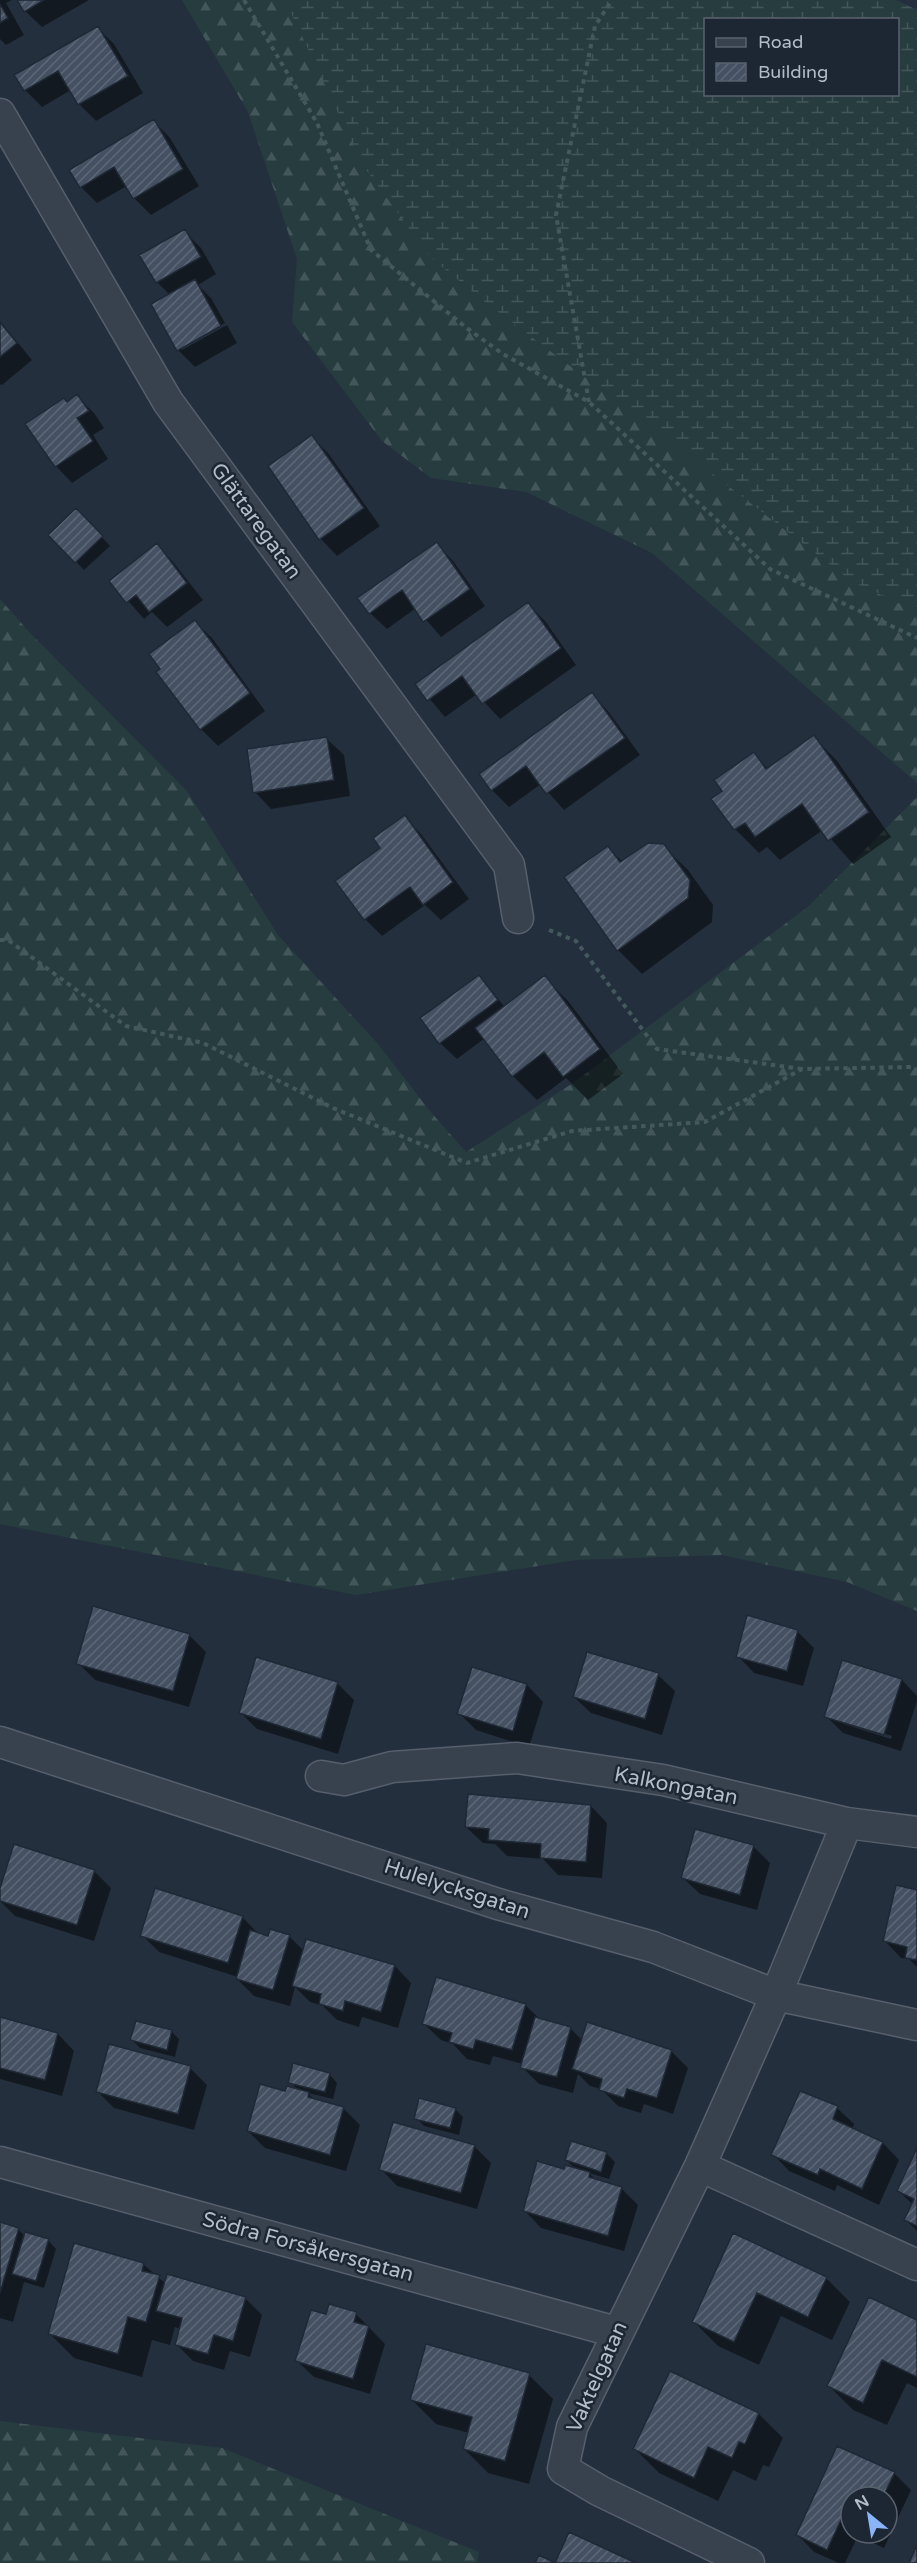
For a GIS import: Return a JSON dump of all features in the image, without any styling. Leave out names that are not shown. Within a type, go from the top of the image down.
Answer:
[{"type":"street","name":"Glättaregatan","points":[[0,114],[168,402],[509,865],[518,918]]},
{"type":"street","name":"Hulelycksgatan","points":[[0,1742],[498,1904],[653,1947],[776,1995],[917,2025]]},
{"type":"street","name":"Kalkongatan","points":[[321,1776],[344,1780],[392,1767],[517,1758],[663,1780],[847,1823],[917,1832]]},
{"type":"street","points":[[776,1995],[847,1823]]},
{"type":"street","name":"Vaktelgatan","points":[[749,2563],[600,2491],[563,2469],[572,2427],[616,2332],[700,2166],[776,1995]]},
{"type":"street","name":"Södra Forsåkersgatan","points":[[0,2162],[616,2332]]},
{"type":"street","points":[[700,2166],[917,2265]]},
{"type":"path","points":[[244,0],[317,123],[371,250],[468,329],[503,354],[589,402],[770,569],[917,638]]},
{"type":"path","points":[[589,402],[556,215],[595,26],[612,0]]},
{"type":"path","points":[[518,918],[576,941],[657,1049],[802,1069],[912,1067],[917,1070]]},
{"type":"path","points":[[0,940],[8,940],[126,1026],[203,1043],[333,1108],[467,1163],[572,1131],[705,1122],[802,1069]]},
{"type":"green space","points":[[182,0],[285,0],[430,257],[485,302],[668,439],[851,581],[917,611],[917,783],[652,553],[526,492],[431,478],[382,441],[292,322],[297,259],[248,112]]},
{"type":"green space","points":[[285,0],[896,0],[917,10],[917,611],[851,581],[668,439],[485,302],[430,257],[362,164]]},
{"type":"green space","points":[[0,599],[31,634],[187,791],[278,935],[378,1044],[429,1110],[466,1152],[573,1083],[809,906],[917,797],[917,1611],[847,1582],[722,1555],[576,1560],[356,1595],[0,1524]]},
{"type":"green space","points":[[0,2421],[222,2448],[479,2552],[477,2563],[0,2563]]},
{"type":"building","points":[[17,0],[44,0],[24,12]]},
{"type":"building","points":[[0,4],[8,18],[0,23]]},
{"type":"building","points":[[98,26],[128,76],[78,105],[58,71],[24,91],[14,75]]},
{"type":"building","points":[[154,119],[183,169],[133,199],[114,167],[80,188],[69,170]]},
{"type":"building","points":[[185,229],[201,257],[156,283],[139,255]]},
{"type":"building","points":[[195,279],[221,326],[177,351],[151,304]]},
{"type":"building","points":[[0,322],[17,343],[0,357]]},
{"type":"building","points":[[77,394],[89,411],[77,418],[93,441],[55,467],[25,424],[64,398],[67,402]]},
{"type":"building","points":[[312,435],[364,508],[319,540],[268,466]]},
{"type":"building","points":[[76,508],[103,536],[75,563],[48,535]]},
{"type":"building","points":[[437,542],[470,589],[423,622],[402,590],[369,614],[357,598]]},
{"type":"building","points":[[157,543],[187,583],[149,612],[136,595],[126,603],[109,581]]},
{"type":"building","points":[[528,602],[561,648],[482,704],[462,676],[427,701],[415,684]]},
{"type":"building","points":[[195,620],[250,693],[200,730],[156,672],[160,669],[149,654]]},
{"type":"building","points":[[592,692],[625,738],[546,794],[526,766],[491,791],[479,774]]},
{"type":"building","points":[[814,735],[869,812],[828,841],[802,804],[755,837],[745,823],[734,830],[711,799],[722,791],[714,780],[754,752],[766,769]]},
{"type":"building","points":[[327,737],[334,780],[253,793],[247,749]]},
{"type":"building","points":[[405,815],[453,882],[423,905],[410,887],[364,920],[335,881],[380,848],[373,838]]},
{"type":"building","points":[[648,843],[664,844],[690,880],[688,898],[617,951],[564,877],[608,846],[620,862]]},
{"type":"building","points":[[479,975],[498,1000],[439,1044],[420,1018]]},
{"type":"building","points":[[545,975],[600,1049],[563,1077],[544,1052],[512,1077],[475,1028]]},
{"type":"building","points":[[93,1606],[190,1634],[173,1691],[76,1664]]},
{"type":"building","points":[[747,1615],[798,1630],[787,1671],[736,1657]]},
{"type":"building","points":[[587,1652],[659,1673],[645,1719],[573,1697]]},
{"type":"building","points":[[256,1657],[338,1682],[321,1739],[239,1713]]},
{"type":"building","points":[[842,1660],[902,1679],[884,1735],[824,1717]]},
{"type":"building","points":[[472,1667],[527,1684],[513,1731],[457,1714]]},
{"type":"building","points":[[468,1794],[591,1805],[586,1862],[540,1858],[541,1844],[488,1840],[489,1829],[465,1827]]},
{"type":"building","points":[[695,1829],[754,1845],[740,1895],[681,1878]]},
{"type":"building","points":[[14,1844],[95,1870],[77,1925],[0,1901],[0,1888]]},
{"type":"building","points":[[896,1885],[917,1890],[917,1960],[905,1958],[907,1947],[883,1941]]},
{"type":"building","points":[[155,1888],[243,1916],[228,1963],[140,1936]]},
{"type":"building","points":[[270,1929],[290,1935],[273,1990],[236,1979],[250,1930],[268,1936]]},
{"type":"building","points":[[306,1939],[395,1965],[381,2012],[345,2001],[343,2011],[319,2004],[321,1994],[292,1986]]},
{"type":"building","points":[[436,1977],[526,2004],[512,2050],[476,2040],[473,2049],[449,2042],[452,2033],[422,2024]]},
{"type":"building","points":[[0,2017],[58,2033],[45,2080],[0,2068]]},
{"type":"building","points":[[535,2017],[571,2027],[557,2077],[520,2068]]},
{"type":"building","points":[[136,2021],[172,2030],[167,2050],[130,2040]]},
{"type":"building","points":[[587,2022],[672,2050],[657,2098],[627,2089],[624,2098],[599,2090],[602,2079],[572,2069]]},
{"type":"building","points":[[109,2044],[191,2066],[178,2114],[96,2092]]},
{"type":"building","points":[[293,2063],[330,2073],[325,2092],[288,2083]]},
{"type":"building","points":[[260,2084],[285,2091],[287,2086],[309,2092],[308,2097],[344,2107],[330,2155],[247,2131]]},
{"type":"building","points":[[800,2091],[838,2106],[833,2119],[883,2142],[862,2189],[820,2169],[818,2175],[771,2155]]},
{"type":"building","points":[[419,2098],[456,2108],[450,2128],[414,2119]]},
{"type":"building","points":[[393,2122],[475,2145],[461,2193],[379,2170]]},
{"type":"building","points":[[571,2141],[607,2152],[601,2172],[565,2160]]},
{"type":"building","points":[[917,2148],[917,2226],[904,2220],[914,2199],[897,2191]]},
{"type":"building","points":[[537,2161],[564,2169],[565,2165],[590,2172],[589,2177],[622,2187],[608,2236],[523,2211]]},
{"type":"building","points":[[0,2222],[19,2228],[0,2293]]},
{"type":"building","points":[[25,2232],[49,2239],[36,2281],[12,2274]]},
{"type":"building","points":[[733,2233],[827,2277],[808,2317],[757,2293],[734,2342],[692,2322]]},
{"type":"building","points":[[74,2243],[144,2263],[142,2271],[160,2275],[146,2322],[128,2317],[118,2354],[48,2334]]},
{"type":"building","points":[[167,2274],[246,2297],[233,2341],[214,2335],[208,2354],[175,2345],[182,2318],[156,2311]]},
{"type":"building","points":[[869,2297],[917,2320],[917,2377],[882,2360],[863,2403],[827,2386]]},
{"type":"building","points":[[329,2304],[357,2312],[354,2322],[369,2326],[353,2379],[295,2361],[311,2310],[326,2314]]},
{"type":"building","points":[[426,2344],[530,2373],[505,2461],[463,2449],[472,2417],[410,2400]]},
{"type":"building","points":[[670,2371],[759,2413],[745,2444],[739,2442],[732,2458],[708,2447],[694,2478],[633,2449]]},
{"type":"building","points":[[837,2446],[895,2472],[889,2485],[839,2485],[839,2524],[827,2550],[796,2535]]},
{"type":"building","points":[[569,2532],[636,2563],[555,2563]]},
{"type":"building","points":[[917,2545],[917,2563],[909,2563]]},
{"type":"building","points":[[539,2555],[555,2563],[535,2563]]}]
